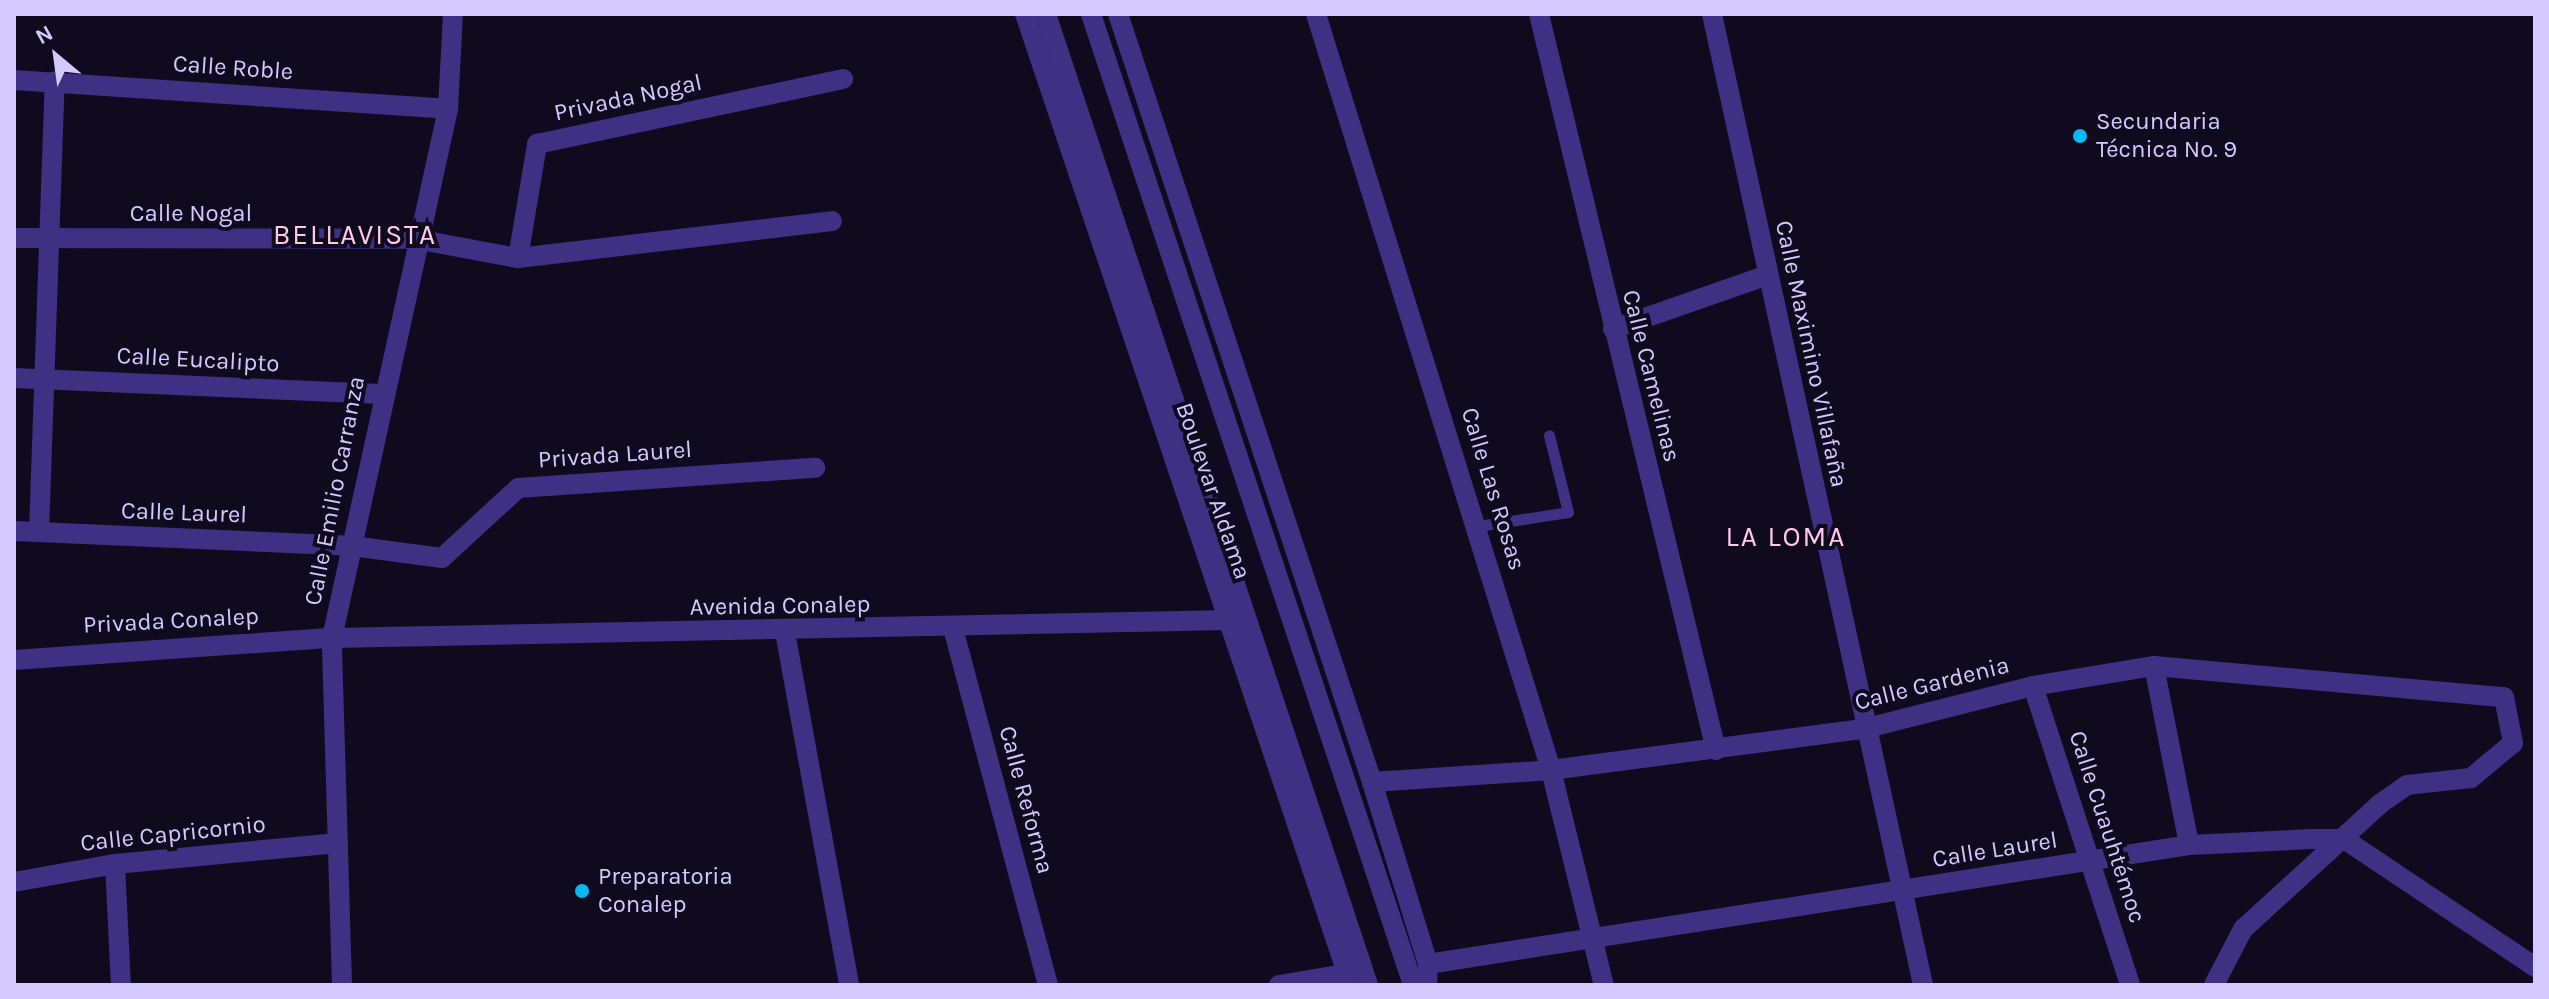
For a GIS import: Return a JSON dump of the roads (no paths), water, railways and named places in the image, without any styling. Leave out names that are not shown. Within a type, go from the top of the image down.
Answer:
[{"type":"street","name":"Calle Emilio Carranza","points":[[342,985],[332,638],[381,394],[448,109],[453,14]]},
{"type":"street","name":"Boulevar Aldama","points":[[1025,14],[1348,979]]},
{"type":"street","name":"Boulevar Aldama","points":[[1046,14],[1368,985]]},
{"type":"street","name":"Boulevar Aldama","points":[[1091,14],[1413,985]]},
{"type":"street","points":[[1118,14],[1372,782],[1428,975]]},
{"type":"street","name":"Calle Las Rosas","points":[[1316,14],[1478,526],[1551,770],[1604,985]]},
{"type":"street","name":"Calle Camelinas","points":[[1539,14],[1716,750]]},
{"type":"street","name":"Calle Maximino Villafaña","points":[[1712,14],[1863,729],[1923,985]]},
{"type":"street","name":"Privada Nogal","points":[[518,258],[537,144],[843,79]]},
{"type":"street","name":"Calle Roble","points":[[14,80],[448,109]]},
{"type":"street","points":[[39,532],[52,241],[55,81]]},
{"type":"street","points":[[416,239],[518,258],[832,221]]},
{"type":"street","name":"Calle Nogal","points":[[14,238],[52,241],[416,239]]},
{"type":"street","points":[[1613,329],[1768,275]]},
{"type":"street","name":"Calle Eucalipto","points":[[14,378],[381,394]]},
{"type":"street","name":"Privada Laurel","points":[[352,546],[442,558],[518,488],[815,468]]},
{"type":"street","name":"Calle Laurel","points":[[14,531],[352,546]]},
{"type":"street","name":"Avenida Conalep","points":[[332,638],[785,632],[1230,620]]},
{"type":"street","name":"Calle Reforma","points":[[953,628],[1048,985]]},
{"type":"street","points":[[785,632],[849,985]]},
{"type":"street","name":"Privada Conalep","points":[[14,660],[332,638]]},
{"type":"street","points":[[2154,666],[2189,845]]},
{"type":"street","name":"Calle Gardenia","points":[[1372,782],[1551,770],[1863,729],[2033,686],[2154,666],[2504,697],[2513,743],[2471,778],[2407,785],[2344,839]]},
{"type":"street","name":"Calle Cuauhtémoc","points":[[2033,686],[2130,985]]},
{"type":"street","points":[[2214,985],[2243,929],[2344,839],[2535,967]]},
{"type":"street","name":"Calle Laurel","points":[[1428,975],[1591,941],[2189,845],[2344,839]]},
{"type":"street","name":"Calle Capricornio","points":[[14,882],[115,864],[338,843]]},
{"type":"street","points":[[115,864],[121,985]]},
{"type":"street","points":[[1279,985],[1348,979]]},
{"type":"lane","points":[[1478,526],[1568,512],[1549,435]]},
{"type":"place","name":"Secundaria Técnica No. 9","points":[[2080,136]]},
{"type":"place","name":"Preparatoria Conalep","points":[[582,891]]},
{"type":"district","name":"BELLAVISTA","points":[[355,235]]},
{"type":"district","name":"LA LOMA","points":[[1786,537]]}]
